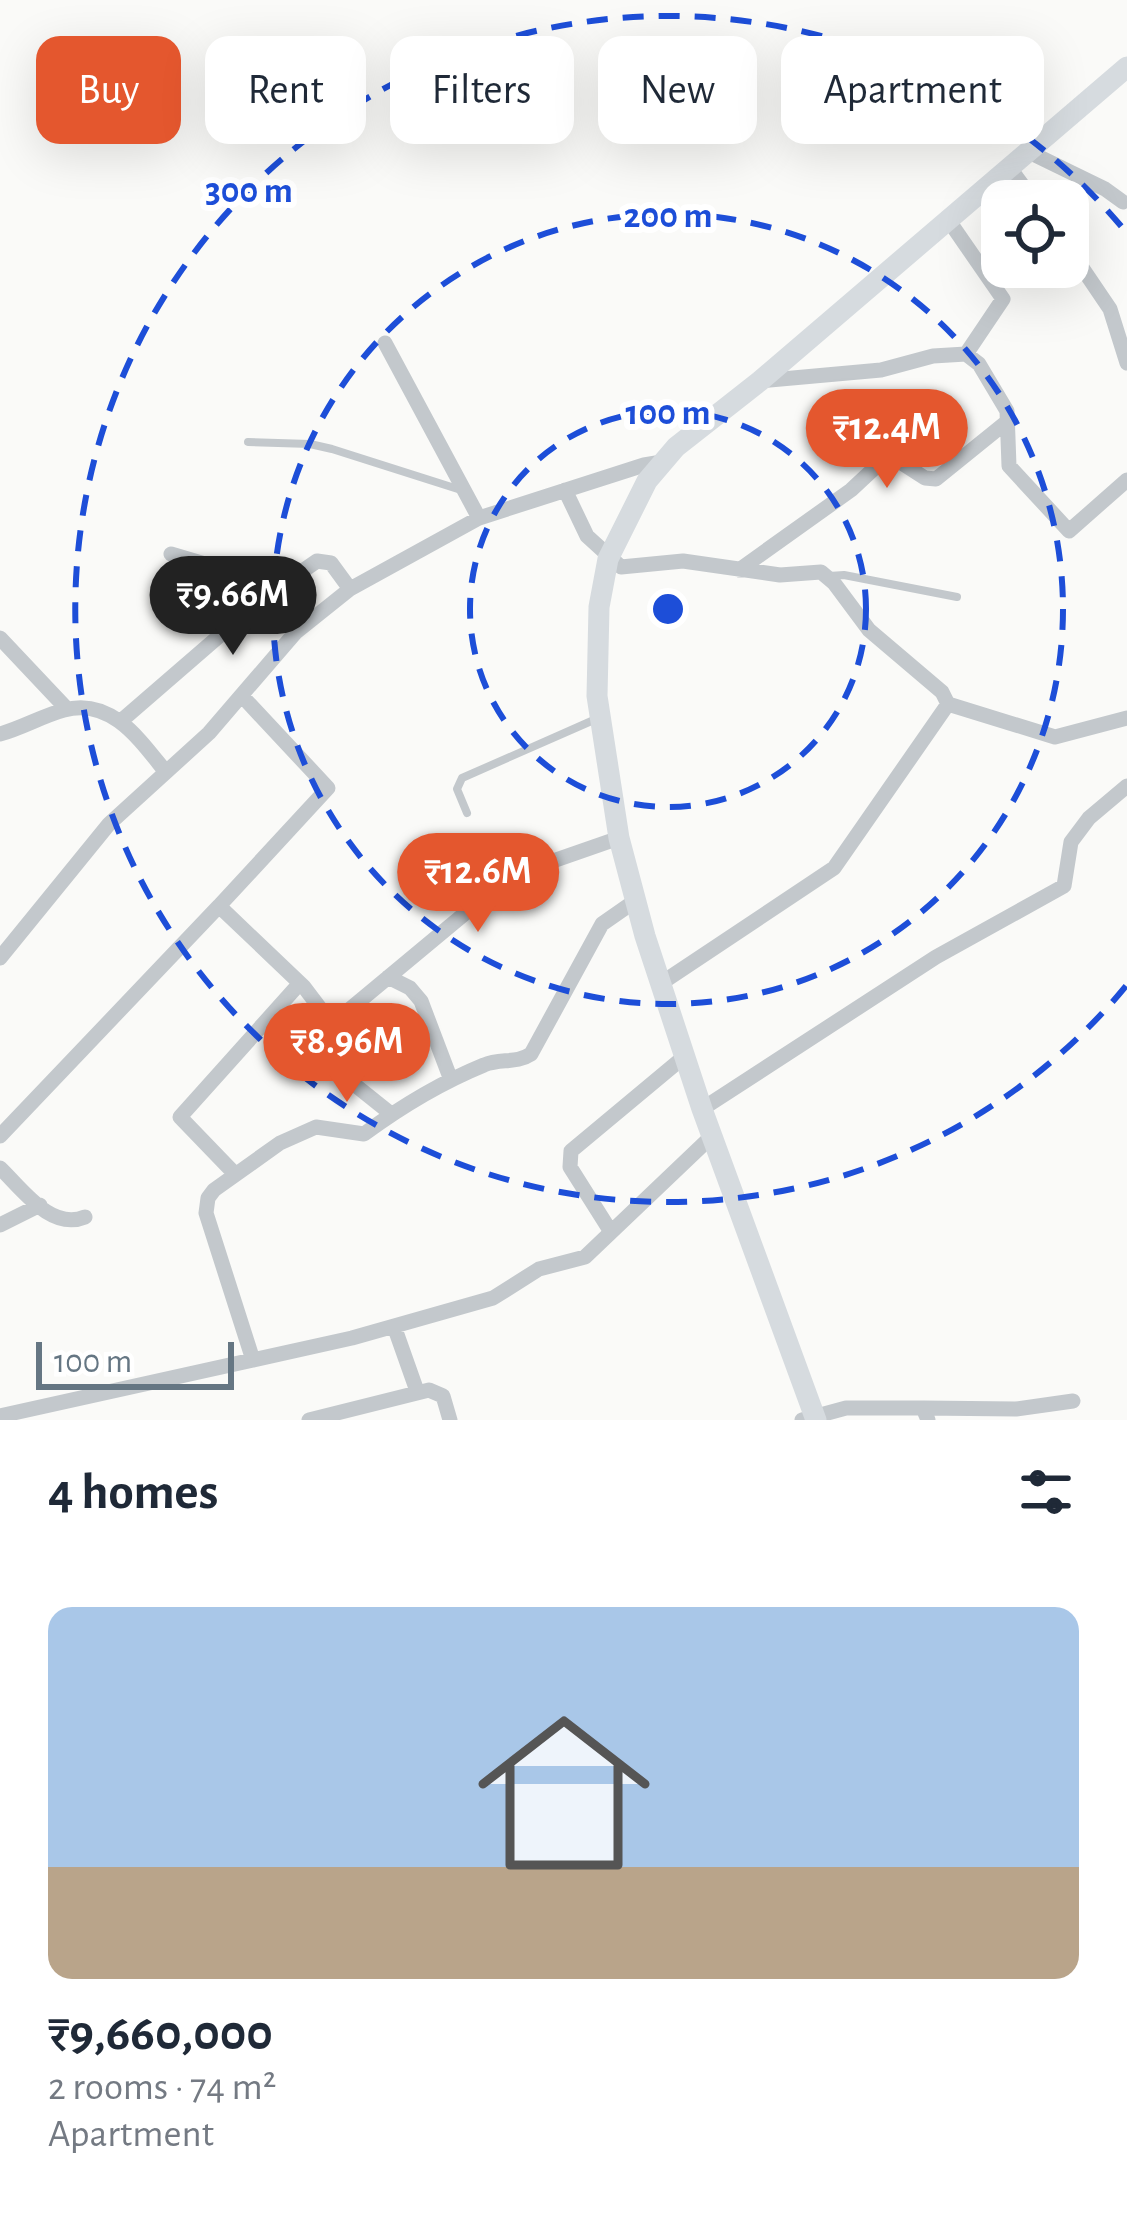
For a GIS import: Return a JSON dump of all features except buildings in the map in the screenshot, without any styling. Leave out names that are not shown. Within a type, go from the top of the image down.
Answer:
[{"type":"street","points":[[1073,1401],[926,1414],[846,1408],[810,1418],[635,901],[598,718],[599,607],[608,559],[647,481],[662,462],[1127,67]]},
{"type":"street","points":[[1027,152],[1105,188],[1123,202]]},
{"type":"street","points":[[1009,166],[1019,180]]},
{"type":"street","points":[[947,218],[1003,299],[966,354]]},
{"type":"street","points":[[1089,278],[1110,309],[1127,363]]},
{"type":"street","points":[[385,343],[479,518]]},
{"type":"street","points":[[760,381],[881,370],[933,356],[966,354],[980,364],[1009,420],[1010,466],[1069,531],[1127,480]]},
{"type":"street","points":[[740,569],[881,462],[897,460],[925,478],[936,479],[1009,420]]},
{"type":"street","points":[[0,958],[86,850],[244,697],[295,633],[350,589],[479,518],[662,462]]},
{"type":"street","points":[[565,490],[587,536],[608,559],[634,569],[682,561],[780,575],[815,571],[829,577],[868,630],[942,692],[948,704],[1055,737],[1127,718]]},
{"type":"street","points":[[172,554],[226,568],[295,633]]},
{"type":"street","points":[[121,721],[262,599],[317,561],[324,560],[350,589]]},
{"type":"street","points":[[0,638],[67,709]]},
{"type":"street","points":[[0,1136],[328,788],[244,697]]},
{"type":"street","points":[[660,984],[834,868],[948,704]]},
{"type":"street","points":[[0,734],[67,709],[92,709],[121,721],[165,772]]},
{"type":"street","points":[[702,1109],[936,957],[1064,886],[1071,842],[1105,802],[1127,786]]},
{"type":"street","points":[[390,1113],[350,1081],[327,1046],[332,1024],[510,876],[619,838]]},
{"type":"street","points":[[254,1360],[206,1213],[208,1198],[234,1173],[280,1143],[316,1127],[358,1136],[451,1080],[489,1062],[517,1061],[531,1054],[602,923],[635,901]]},
{"type":"street","points":[[219,906],[300,983],[332,1024]]},
{"type":"street","points":[[388,977],[410,988],[421,1001],[451,1080]]},
{"type":"street","points":[[234,1173],[180,1117],[300,983]]},
{"type":"street","points":[[611,1232],[570,1167],[571,1151],[685,1056]]},
{"type":"street","points":[[0,1416],[254,1360],[504,1294],[539,1269],[585,1257],[712,1136]]},
{"type":"street","points":[[0,1168],[62,1222],[85,1217]]},
{"type":"street","points":[[0,1225],[40,1205]]},
{"type":"street","points":[[394,1326],[417,1391]]},
{"type":"street","points":[[309,1420],[429,1390],[442,1396],[451,1420]]},
{"type":"lane","points":[[248,442],[332,449],[465,492]]},
{"type":"lane","points":[[829,577],[844,575],[957,597]]},
{"type":"lane","points":[[467,812],[457,789],[462,778],[598,718]]}]
